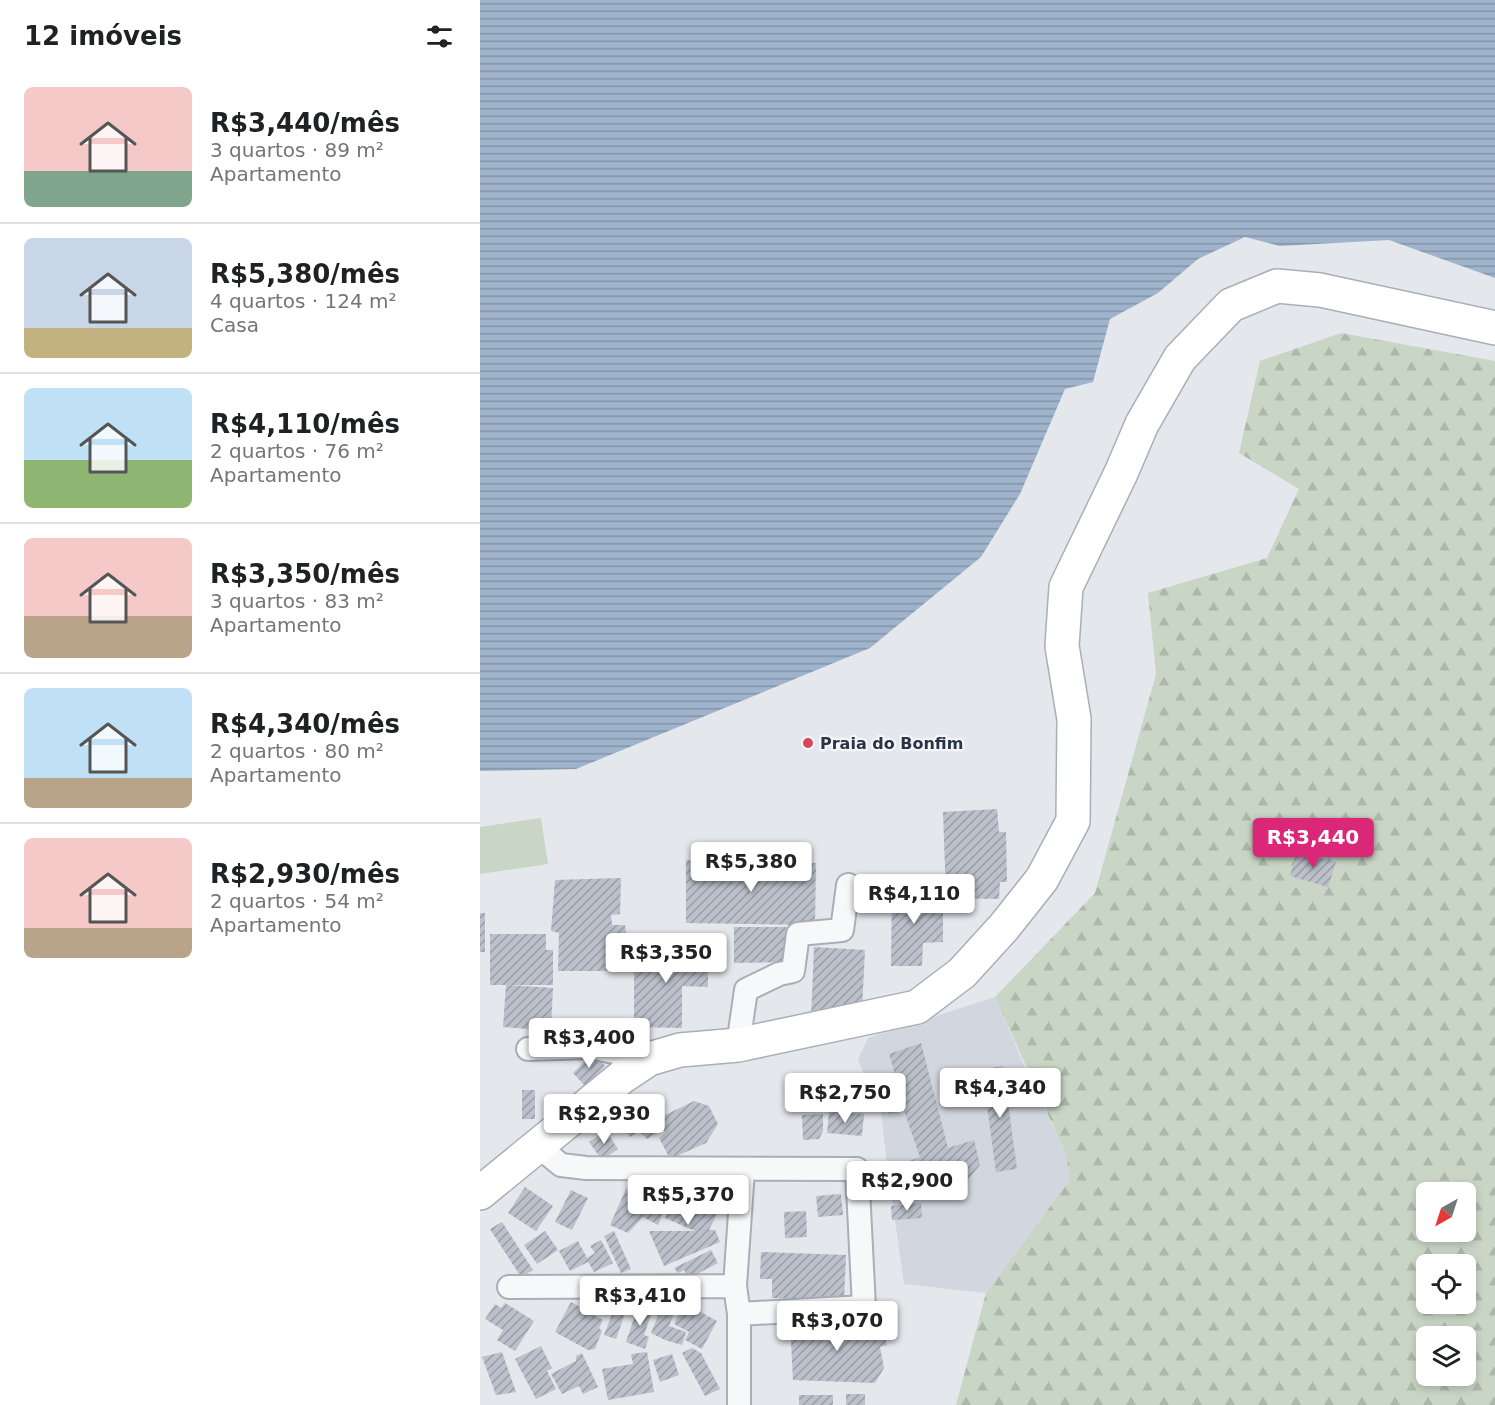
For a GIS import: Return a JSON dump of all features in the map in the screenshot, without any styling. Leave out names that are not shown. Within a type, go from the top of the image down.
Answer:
[{"type":"main road","points":[[480,1193],[622,1077],[649,1059],[680,1050],[738,1045],[917,1007],[963,972],[1004,927],[1042,879],[1073,821],[1074,719],[1062,646],[1066,587],[1142,424],[1180,358],[1231,305],[1277,286],[1320,290],[1495,327]]},
{"type":"street","points":[[738,1045],[746,990],[779,974],[793,971],[798,934],[842,930],[848,885]]},
{"type":"street","points":[[528,1049],[589,1047],[649,1059]]},
{"type":"street","points":[[538,1146],[561,1165],[586,1168],[857,1169],[864,1307],[739,1314]]},
{"type":"street","points":[[739,1405],[739,1314],[735,1286],[743,1170]]},
{"type":"street","points":[[509,1287],[735,1286]]},
{"type":"shaded area","points":[[995,997],[1067,1157],[1069,1181],[986,1293],[904,1284],[881,1111],[858,1060],[868,1038]]},
{"type":"green space","points":[[1341,333],[1495,361],[1495,1405],[956,1405],[986,1293],[1069,1181],[1067,1157],[995,997],[1095,893],[1156,674],[1148,593],[1267,558],[1299,489],[1239,453],[1260,361]]},
{"type":"green space","points":[[541,818],[548,864],[480,874],[480,827]]},
{"type":"water","points":[[480,0],[1495,0],[1495,278],[1389,240],[1280,246],[1245,237],[1198,259],[1158,293],[1110,319],[1093,382],[1065,389],[1020,494],[981,557],[870,648],[576,769],[480,771]]},
{"type":"building","points":[[997,809],[999,832],[1006,832],[1007,882],[1000,882],[999,899],[946,898],[943,812]]},
{"type":"building","points":[[1297,851],[1336,862],[1328,887],[1290,876]]},
{"type":"building","points":[[686,860],[816,863],[815,925],[686,923]]},
{"type":"building","points":[[621,878],[620,914],[611,915],[612,925],[625,925],[628,944],[623,971],[558,971],[559,933],[551,931],[555,880]]},
{"type":"building","points":[[892,886],[918,886],[917,898],[943,900],[943,942],[923,943],[922,966],[891,966]]},
{"type":"building","points":[[480,913],[485,913],[485,952],[480,952]]},
{"type":"building","points":[[734,927],[786,927],[786,962],[734,963]]},
{"type":"building","points":[[490,934],[546,934],[546,950],[553,950],[553,985],[509,985],[553,988],[551,1028],[546,1027],[545,1040],[529,1040],[529,1029],[503,1027],[506,985],[490,985]]},
{"type":"building","points":[[814,947],[865,950],[862,1009],[811,1018]]},
{"type":"building","points":[[634,949],[708,949],[708,987],[682,986],[682,1028],[634,1027]]},
{"type":"building","points":[[921,1043],[948,1148],[974,1140],[980,1165],[966,1182],[913,1200],[901,1164],[920,1157],[904,1111],[889,1114],[884,1083],[897,1081],[889,1054]]},
{"type":"building","points":[[593,1053],[605,1066],[585,1086],[573,1073]]},
{"type":"building","points":[[1003,1066],[1017,1169],[996,1172],[982,1069]]},
{"type":"building","points":[[522,1090],[535,1090],[535,1119],[522,1119]]},
{"type":"building","points":[[639,1098],[658,1132],[647,1139],[639,1131],[630,1137],[616,1117]]},
{"type":"building","points":[[694,1101],[709,1106],[718,1124],[706,1143],[670,1159],[659,1138],[665,1133],[661,1117]]},
{"type":"building","points":[[829,1111],[864,1114],[862,1136],[827,1133]]},
{"type":"building","points":[[823,1114],[823,1131],[819,1139],[803,1140],[802,1115]]},
{"type":"building","points":[[606,1131],[618,1149],[602,1160],[589,1142]]},
{"type":"building","points":[[680,1184],[722,1204],[709,1230],[715,1230],[720,1242],[664,1266],[649,1231],[695,1231],[665,1218]]},
{"type":"building","points":[[525,1187],[553,1206],[536,1231],[508,1213]]},
{"type":"building","points":[[626,1189],[660,1190],[671,1194],[658,1225],[643,1217],[628,1233],[610,1225]]},
{"type":"building","points":[[571,1190],[588,1198],[572,1230],[555,1222]]},
{"type":"building","points":[[841,1194],[843,1215],[818,1217],[816,1196]]},
{"type":"building","points":[[921,1203],[922,1218],[892,1220],[891,1206]]},
{"type":"building","points":[[806,1211],[807,1237],[785,1238],[784,1212]]},
{"type":"building","points":[[502,1222],[533,1270],[521,1277],[490,1229]]},
{"type":"building","points":[[545,1231],[558,1250],[537,1264],[524,1245]]},
{"type":"building","points":[[614,1231],[631,1269],[621,1273],[604,1236]]},
{"type":"building","points":[[601,1240],[613,1263],[594,1272],[588,1262],[570,1271],[559,1251],[578,1241],[587,1258],[595,1253],[590,1246]]},
{"type":"building","points":[[711,1250],[718,1263],[689,1278],[684,1270],[678,1273],[674,1268]]},
{"type":"building","points":[[761,1252],[846,1255],[844,1301],[772,1298],[772,1279],[760,1279]]},
{"type":"building","points":[[571,1302],[603,1320],[599,1328],[602,1331],[595,1349],[588,1350],[555,1332]]},
{"type":"building","points":[[505,1303],[534,1321],[515,1351],[497,1340],[503,1330],[485,1319],[495,1304],[501,1308]]},
{"type":"building","points":[[663,1303],[676,1308],[669,1326],[686,1332],[682,1345],[651,1333]]},
{"type":"building","points":[[685,1303],[717,1321],[702,1349],[685,1340],[689,1332],[674,1324]]},
{"type":"building","points":[[616,1304],[627,1308],[616,1339],[604,1335]]},
{"type":"building","points":[[639,1304],[653,1309],[644,1335],[649,1337],[645,1349],[626,1342]]},
{"type":"building","points":[[790,1323],[883,1325],[887,1345],[880,1347],[884,1368],[875,1383],[793,1380]]},
{"type":"building","points":[[541,1346],[552,1368],[547,1371],[556,1389],[536,1399],[515,1359]]},
{"type":"building","points":[[692,1348],[701,1353],[720,1389],[705,1396],[682,1353]]},
{"type":"building","points":[[502,1352],[516,1392],[496,1395],[482,1357]]},
{"type":"building","points":[[647,1352],[654,1392],[608,1400],[602,1369],[633,1364],[631,1354]]},
{"type":"building","points":[[582,1353],[598,1387],[583,1394],[579,1386],[562,1394],[551,1374],[576,1361],[576,1356]]},
{"type":"building","points":[[672,1354],[679,1375],[660,1382],[653,1360]]},
{"type":"building","points":[[846,1394],[865,1394],[865,1405],[846,1405]]},
{"type":"building","points":[[799,1395],[833,1395],[833,1405],[799,1405]]},
{"type":"place","name":"Praia do Bonfim","points":[[808,743]]}]
